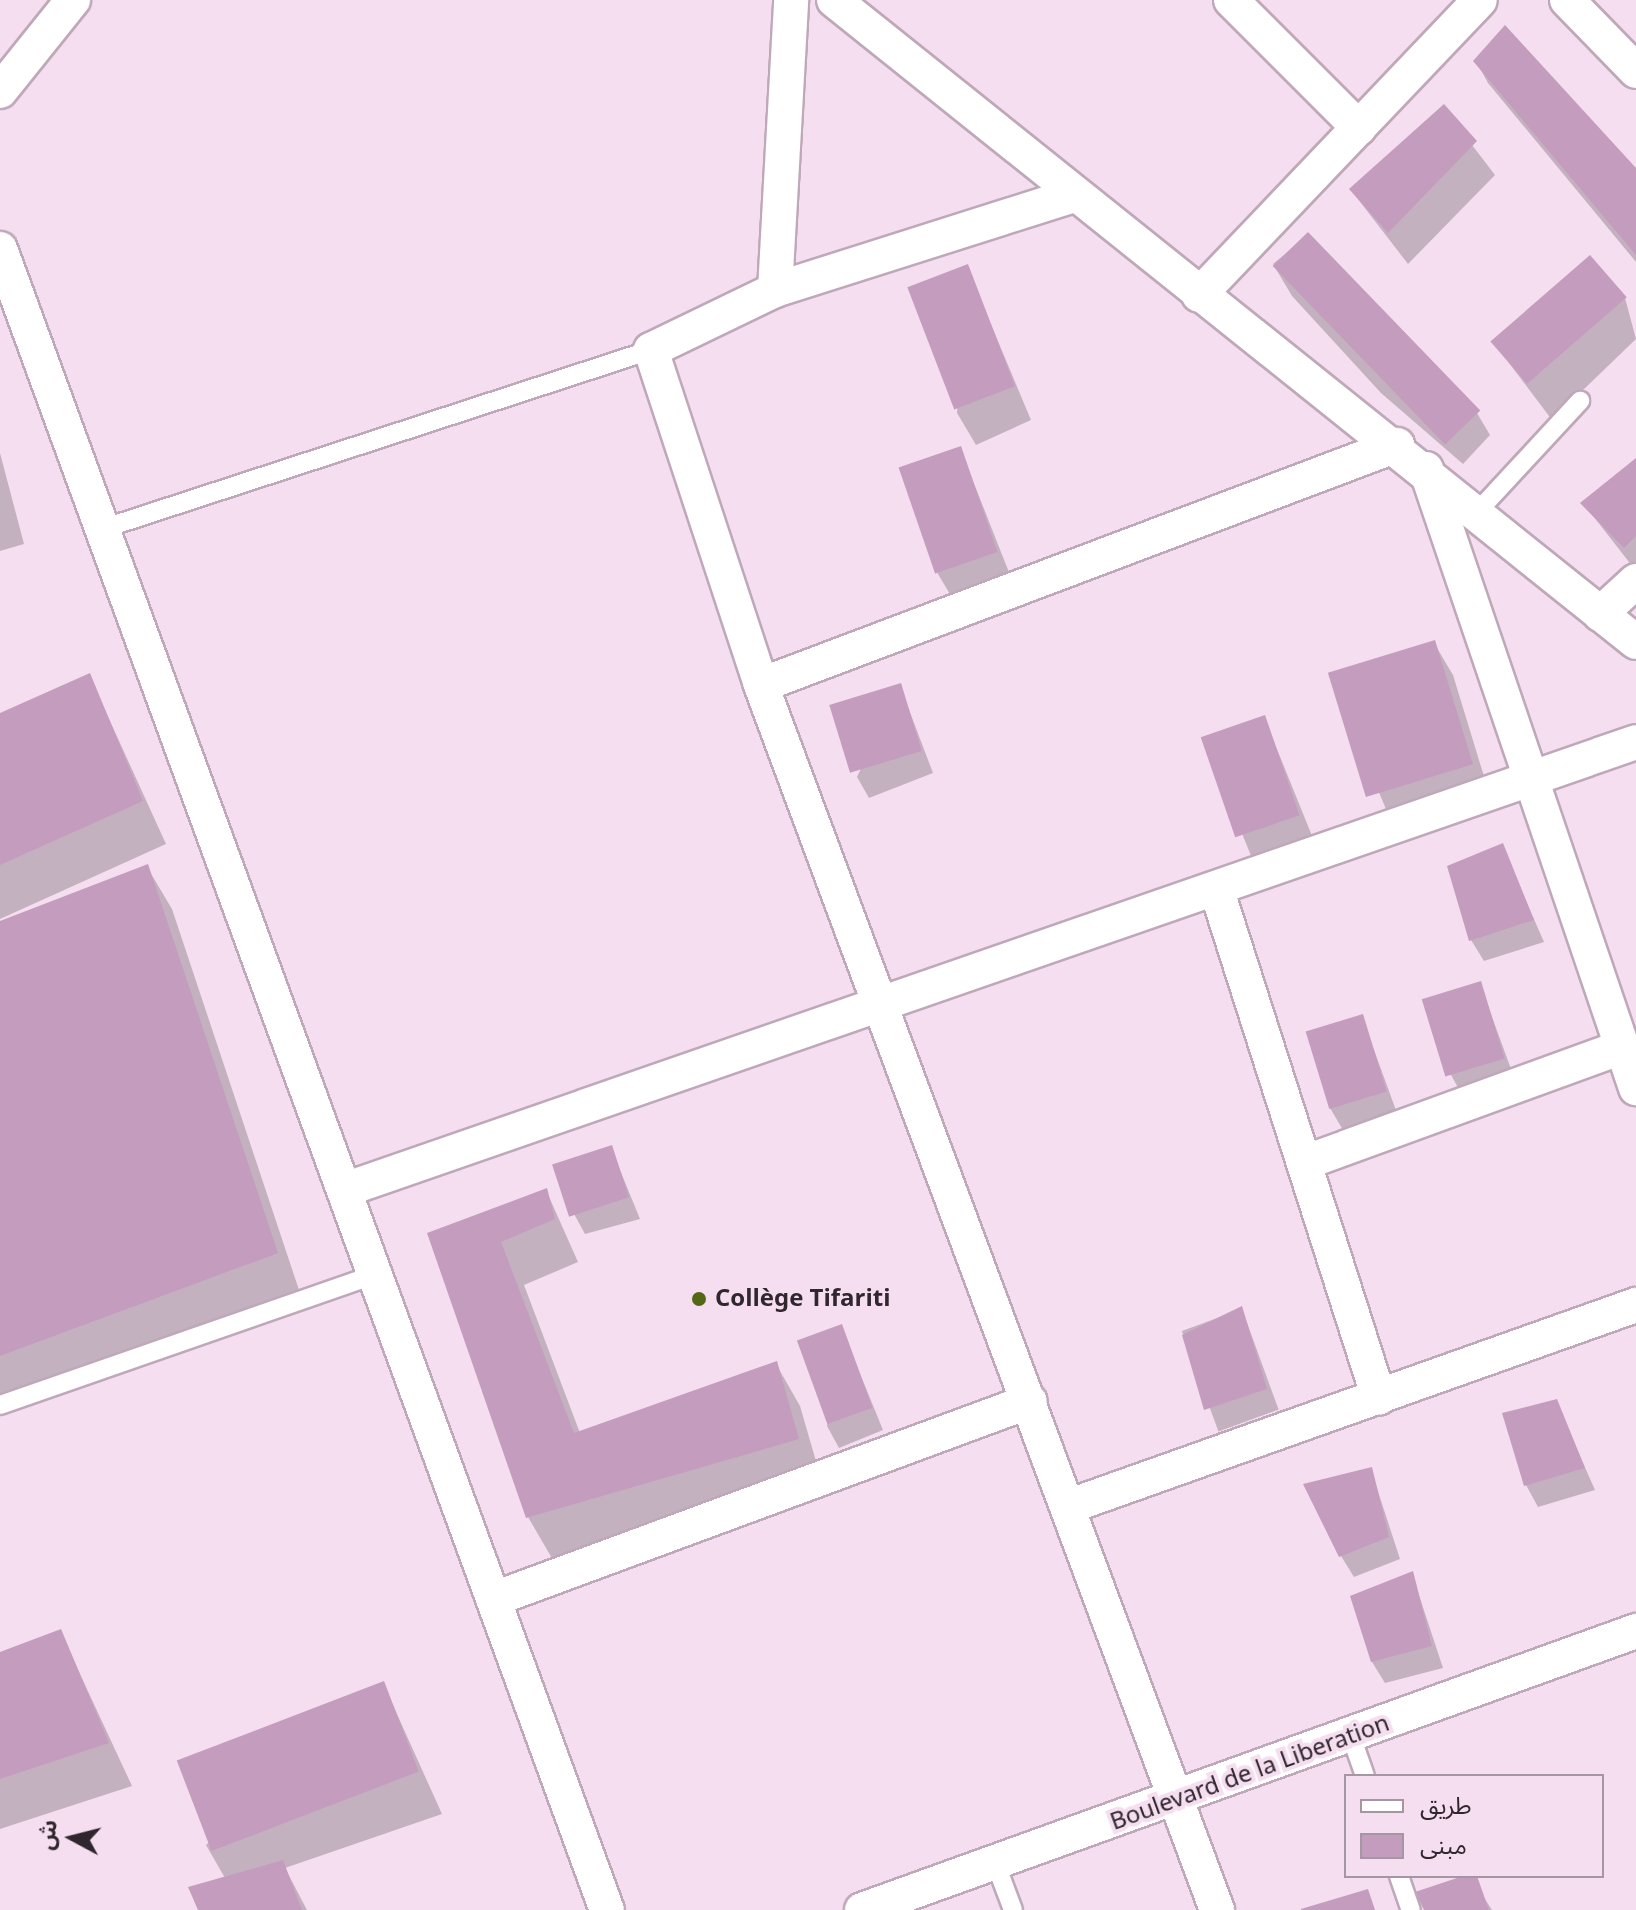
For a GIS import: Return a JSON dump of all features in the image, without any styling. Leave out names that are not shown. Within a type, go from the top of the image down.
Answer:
[{"type":"street","points":[[0,91],[73,0]]},
{"type":"street","points":[[775,290],[791,0]]},
{"type":"street","points":[[834,0],[1199,295],[1479,510],[1636,642]]},
{"type":"street","points":[[1231,0],[1359,128]]},
{"type":"street","points":[[1199,295],[1480,0]]},
{"type":"street","points":[[1567,0],[1636,71]]},
{"type":"street","points":[[1074,195],[775,290],[651,350],[761,685],[1067,1507],[1180,1800],[1217,1910]]},
{"type":"street","points":[[0,249],[607,1910]]},
{"type":"street","points":[[761,685],[1397,445]]},
{"type":"street","points":[[1426,469],[1528,781],[1636,1088]]},
{"type":"street","points":[[1600,614],[1636,581]]},
{"type":"street","points":[[344,1190],[1636,742]]},
{"type":"street","points":[[1216,888],[1309,1161],[1379,1398]]},
{"type":"street","points":[[1309,1161],[1622,1047]]},
{"type":"street","points":[[1067,1507],[1636,1305]]},
{"type":"street","points":[[494,1599],[1030,1401]]},
{"type":"street","name":"Boulevard de la Liberation","points":[[862,1910],[1180,1800],[1636,1631]]},
{"type":"lane","points":[[102,529],[651,350]]},
{"type":"lane","points":[[1479,510],[1580,401]]},
{"type":"lane","points":[[0,1405],[373,1275]]},
{"type":"lane","points":[[1351,1736],[1364,1774]]},
{"type":"lane","points":[[995,1862],[1013,1910]]},
{"type":"lane","points":[[1400,1878],[1411,1910]]},
{"type":"building","points":[[1505,25],[1636,168],[1636,255],[1473,61]]},
{"type":"building","points":[[1444,104],[1477,141],[1388,233],[1349,189]]},
{"type":"building","points":[[1308,232],[1480,410],[1445,444],[1273,266]]},
{"type":"building","points":[[1590,255],[1627,297],[1527,384],[1490,342]]},
{"type":"building","points":[[968,264],[1015,386],[954,410],[907,287]]},
{"type":"building","points":[[961,446],[997,552],[935,573],[899,467]]},
{"type":"building","points":[[1636,458],[1636,536],[1624,548],[1580,503]]},
{"type":"building","points":[[1435,640],[1473,764],[1366,797],[1328,673]]},
{"type":"building","points":[[90,673],[143,801],[0,865],[0,713]]},
{"type":"building","points":[[901,683],[922,751],[850,773],[829,705]]},
{"type":"building","points":[[1265,715],[1300,815],[1235,837],[1201,737]]},
{"type":"building","points":[[1503,843],[1534,920],[1469,941],[1447,866]]},
{"type":"building","points":[[148,864],[278,1253],[0,1356],[0,921]]},
{"type":"building","points":[[1481,981],[1505,1058],[1445,1077],[1422,999]]},
{"type":"building","points":[[1363,1014],[1387,1091],[1329,1109],[1306,1032]]},
{"type":"building","points":[[612,1145],[629,1197],[569,1217],[552,1164]]},
{"type":"building","points":[[547,1188],[555,1219],[501,1242],[574,1433],[777,1361],[799,1439],[526,1518],[427,1233]]},
{"type":"building","points":[[1242,1306],[1267,1389],[1204,1410],[1182,1335]]},
{"type":"building","points":[[842,1324],[872,1408],[827,1424],[797,1340]]},
{"type":"building","points":[[1557,1399],[1585,1468],[1524,1486],[1502,1413]]},
{"type":"building","points":[[1372,1467],[1389,1537],[1339,1557],[1303,1484]]},
{"type":"building","points":[[1413,1571],[1432,1646],[1371,1662],[1350,1596]]},
{"type":"building","points":[[61,1629],[109,1743],[0,1779],[0,1652]]},
{"type":"building","points":[[384,1681],[419,1772],[212,1851],[177,1761]]},
{"type":"building","points":[[283,1860],[302,1910],[198,1910],[188,1887]]},
{"type":"building","points":[[1457,1878],[1478,1878],[1489,1910],[1424,1910],[1415,1892]]},
{"type":"building","points":[[1368,1889],[1375,1910],[1301,1910],[1301,1909]]},
{"type":"place","name":"Collège Tifariti","points":[[699,1299]]}]
